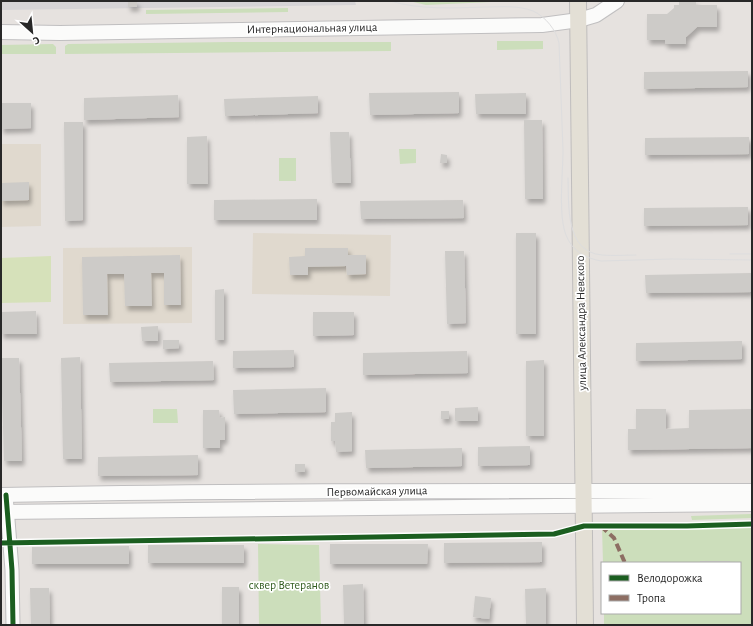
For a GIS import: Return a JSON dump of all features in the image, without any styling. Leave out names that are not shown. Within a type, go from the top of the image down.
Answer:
[{"type":"main road","name":"улица Александра Невского","points":[[578,1],[585,625]]},
{"type":"main road","name":"Интернациональная улица","points":[[1,32],[60,33],[542,25],[579,20],[596,15],[617,1]]},
{"type":"main road","name":"Первомайская улица","points":[[3,495],[440,490],[544,492],[583,498],[752,504]]},
{"type":"main road","name":"Первомайская улица","points":[[3,512],[583,498],[752,491]]},
{"type":"street","points":[[3,495],[3,512],[12,570],[13,625]]},
{"type":"shaded area","points":[[1,1],[355,1],[356,5],[1,10]]},
{"type":"shaded area","points":[[1,144],[41,144],[41,226],[1,227]]},
{"type":"shaded area","points":[[253,233],[391,235],[390,296],[252,294]]},
{"type":"shaded area","points":[[192,247],[192,323],[63,324],[63,248]]},
{"type":"green space","points":[[409,1],[490,1],[491,2],[426,5]]},
{"type":"green space","points":[[288,8],[288,12],[146,14],[146,10]]},
{"type":"green space","points":[[497,41],[543,41],[543,49],[497,50]]},
{"type":"green space","points":[[391,42],[391,51],[65,54],[65,46],[68,44]]},
{"type":"green space","points":[[53,44],[56,47],[56,54],[1,54],[1,45]]},
{"type":"green space","points":[[399,149],[416,149],[416,163],[400,164]]},
{"type":"green space","points":[[279,158],[296,158],[296,181],[279,181]]},
{"type":"green space","points":[[51,256],[51,302],[1,303],[1,258]]},
{"type":"green space","points":[[153,409],[177,409],[178,423],[153,423]]},
{"type":"green space","points":[[751,514],[752,518],[692,520],[691,516]]},
{"type":"green space","points":[[602,528],[752,528],[752,625],[604,625],[604,614],[741,614],[741,562],[603,562]]},
{"type":"green space","name":"сквер Ветеранов","points":[[258,544],[319,545],[321,625],[259,625]]},
{"type":"building","points":[[128,1],[137,1],[137,7],[128,7]]},
{"type":"building","points":[[679,1],[696,1],[696,5],[717,5],[717,27],[697,27],[686,37],[686,44],[665,44],[665,40],[647,40],[647,14],[667,14],[674,8],[674,5],[679,5]]},
{"type":"building","points":[[748,71],[748,87],[644,89],[644,72]]},
{"type":"building","points":[[459,92],[459,113],[370,115],[369,93]]},
{"type":"building","points":[[526,93],[526,114],[476,114],[475,94]]},
{"type":"building","points":[[178,95],[179,117],[84,120],[84,98]]},
{"type":"building","points":[[318,96],[318,113],[225,116],[224,99]]},
{"type":"building","points":[[1,103],[31,103],[31,128],[1,129]]},
{"type":"building","points":[[524,120],[542,120],[543,199],[525,199]]},
{"type":"building","points":[[64,122],[83,122],[83,220],[65,221]]},
{"type":"building","points":[[330,132],[349,132],[351,183],[332,183]]},
{"type":"building","points":[[207,136],[208,184],[187,184],[187,137]]},
{"type":"building","points":[[749,137],[749,154],[645,155],[645,138]]},
{"type":"building","points":[[441,154],[447,155],[447,163],[440,163]]},
{"type":"building","points":[[29,182],[29,200],[1,201],[1,183]]},
{"type":"building","points":[[317,199],[317,220],[214,220],[214,200]]},
{"type":"building","points":[[463,200],[464,218],[361,219],[360,201]]},
{"type":"building","points":[[748,207],[748,225],[644,226],[644,208]]},
{"type":"building","points":[[516,233],[536,233],[536,334],[516,334]]},
{"type":"building","points":[[305,248],[348,248],[348,255],[366,255],[366,274],[347,275],[346,266],[308,267],[308,275],[290,275],[289,257],[305,256]]},
{"type":"building","points":[[445,251],[464,251],[466,323],[447,324]]},
{"type":"building","points":[[180,255],[181,305],[164,305],[164,273],[151,273],[152,306],[125,306],[124,274],[107,274],[108,315],[83,315],[82,257]]},
{"type":"building","points":[[751,273],[751,292],[646,293],[645,275]]},
{"type":"building","points":[[224,289],[224,340],[215,340],[215,290]]},
{"type":"building","points":[[36,311],[37,334],[1,334],[1,312]]},
{"type":"building","points":[[313,312],[354,312],[354,335],[313,336]]},
{"type":"building","points":[[158,326],[158,341],[142,341],[141,327]]},
{"type":"building","points":[[163,340],[179,340],[179,348],[163,349]]},
{"type":"building","points":[[742,341],[742,359],[636,361],[636,343]]},
{"type":"building","points":[[294,350],[294,367],[233,368],[233,351]]},
{"type":"building","points":[[467,351],[468,373],[363,375],[363,353]]},
{"type":"building","points":[[80,357],[82,459],[63,459],[61,358]]},
{"type":"building","points":[[1,358],[19,358],[22,461],[4,461]]},
{"type":"building","points":[[544,360],[544,436],[526,436],[526,361]]},
{"type":"building","points":[[213,361],[214,380],[110,382],[109,363]]},
{"type":"building","points":[[326,388],[326,412],[234,414],[233,390]]},
{"type":"building","points":[[478,407],[478,421],[455,421],[455,408]]},
{"type":"building","points":[[636,409],[666,409],[666,429],[689,428],[689,410],[752,409],[752,448],[628,450],[628,429],[636,429]]},
{"type":"building","points":[[203,410],[219,410],[220,418],[225,417],[225,440],[220,440],[220,448],[203,448]]},
{"type":"building","points":[[441,411],[449,411],[449,419],[441,419]]},
{"type":"building","points":[[352,412],[352,451],[336,452],[335,441],[331,441],[331,422],[335,422],[335,413]]},
{"type":"building","points":[[530,446],[530,465],[478,466],[478,447]]},
{"type":"building","points":[[462,448],[462,466],[366,468],[365,450]]},
{"type":"building","points":[[198,455],[198,475],[98,476],[98,457]]},
{"type":"building","points":[[295,464],[305,464],[305,472],[295,472]]},
{"type":"building","points":[[542,542],[542,562],[444,563],[444,543]]},
{"type":"building","points":[[330,544],[428,544],[427,564],[330,564]]},
{"type":"building","points":[[148,545],[244,545],[244,563],[148,563]]},
{"type":"building","points":[[129,546],[129,564],[32,564],[32,547]]},
{"type":"building","points":[[730,561],[730,562],[700,562]]},
{"type":"building","points":[[363,584],[364,625],[344,625],[343,585]]},
{"type":"building","points":[[222,587],[239,587],[239,625],[222,625]]},
{"type":"building","points":[[30,588],[49,588],[50,625],[31,625]]},
{"type":"building","points":[[546,588],[546,625],[526,625],[525,589]]},
{"type":"building","points":[[475,596],[491,598],[489,619],[473,617]]},
{"type":"tram line","points":[[390,1],[413,6],[437,8],[515,7],[533,11],[550,24],[556,33],[559,43],[563,150],[562,217],[569,241],[575,249],[584,256],[601,261],[672,259],[752,260]]},
{"type":"tram line","points":[[568,178],[569,213],[575,236],[581,246],[590,252],[602,255],[636,255]]},
{"type":"tram line","points":[[730,254],[752,254]]},
{"type":"marked path","points":[[601,526],[614,538],[625,562]]},
{"type":"cycle path","points":[[6,495],[12,570],[13,625]]},
{"type":"cycle path","points":[[1,543],[554,534],[584,526],[687,526],[752,524]]}]
